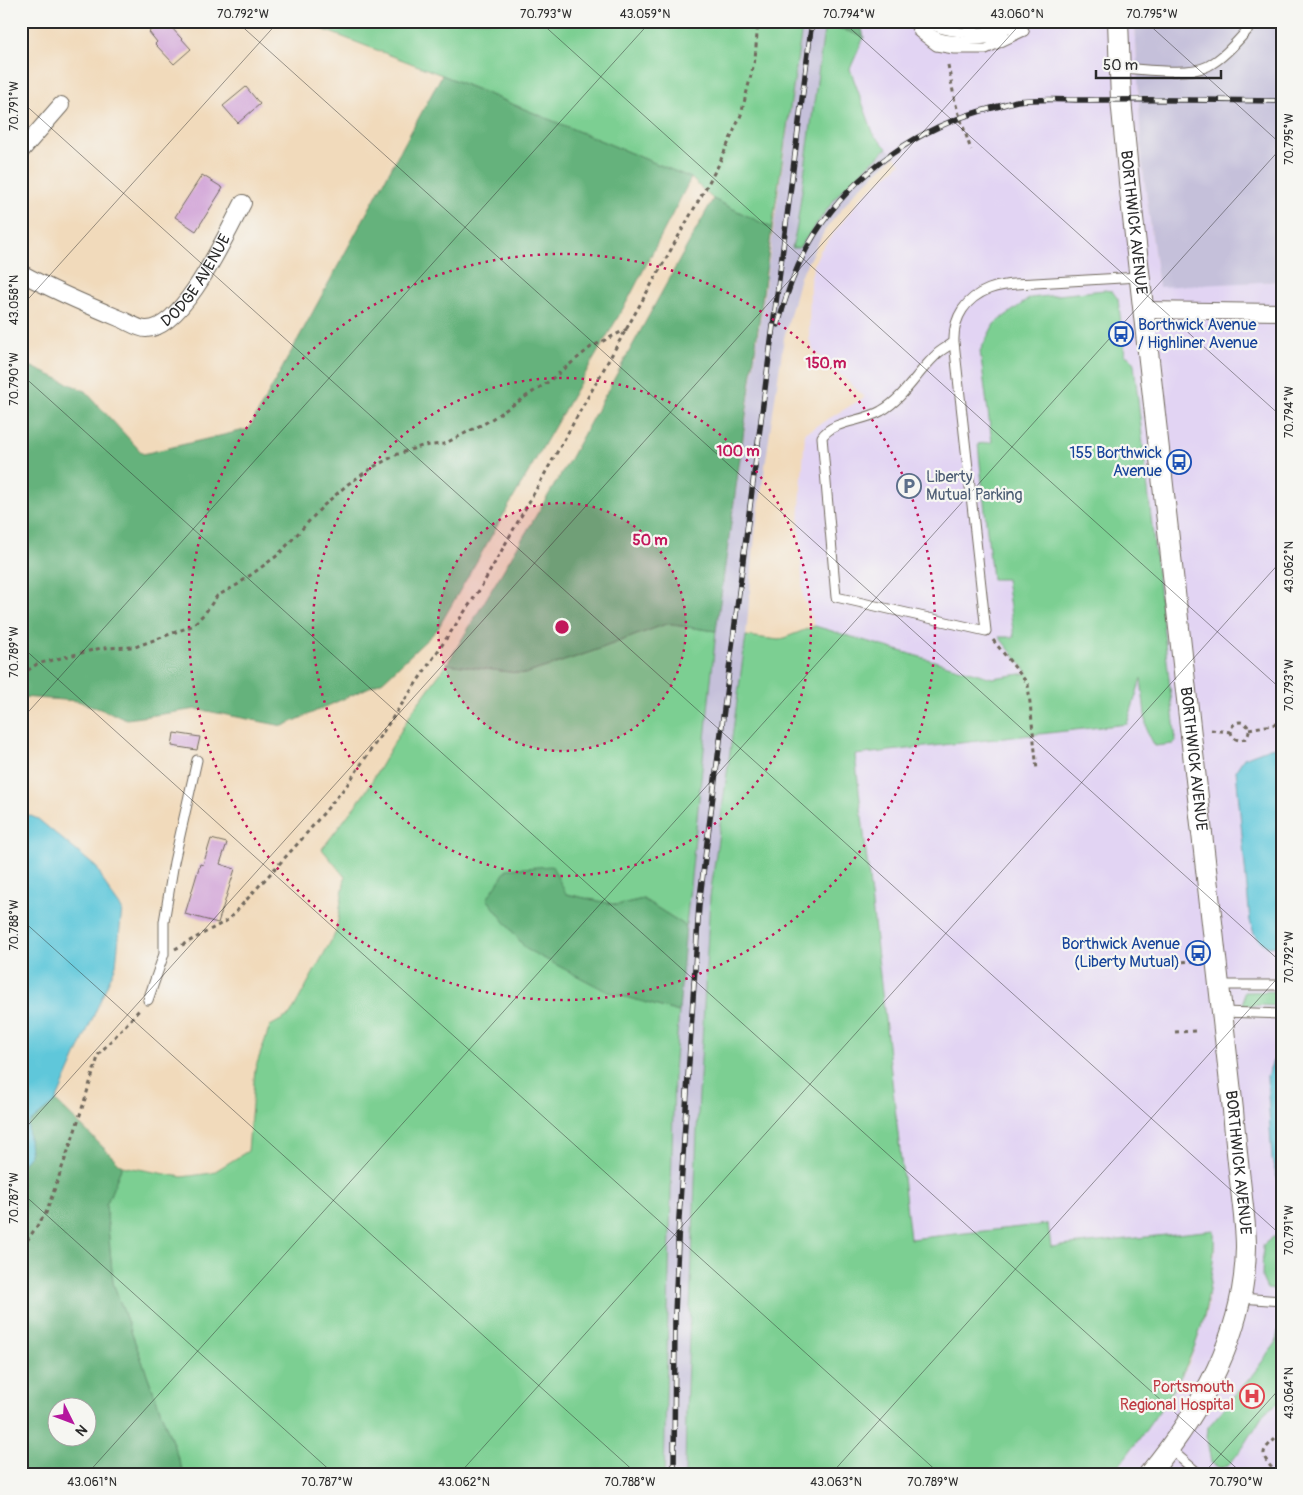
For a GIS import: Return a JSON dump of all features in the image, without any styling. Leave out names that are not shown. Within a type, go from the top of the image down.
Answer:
[{"type":"street","name":"BORTHWICK AVENUE","points":[[1118,21],[1125,136],[1246,1246],[1241,1298],[1227,1345],[1216,1372],[1203,1398],[1170,1449],[1149,1474]]},
{"type":"street","points":[[21,151],[61,105]]},
{"type":"street","name":"DODGE AVENUE","points":[[21,273],[72,299],[146,330],[165,324],[181,307],[208,270],[243,203]]},
{"type":"street","points":[[1144,310],[1282,312]]},
{"type":"lane","points":[[915,21],[937,37],[956,40],[989,40],[1024,31]]},
{"type":"lane","points":[[924,21],[936,28],[954,32],[1024,31]]},
{"type":"lane","points":[[936,21],[983,23],[1024,31]]},
{"type":"lane","points":[[1120,68],[1193,71],[1208,66],[1224,55],[1256,21]]},
{"type":"lane","points":[[954,342],[935,355],[902,395],[891,404],[869,417],[827,430],[822,437],[836,597],[986,631],[954,342],[953,329],[956,318],[970,301],[988,289],[999,286],[1140,277]]},
{"type":"lane","points":[[148,1000],[164,954],[164,922],[174,862],[197,760]]},
{"type":"lane","points":[[1219,985],[1282,985]]},
{"type":"lane","points":[[1222,1012],[1282,1014]]},
{"type":"lane","points":[[1241,1298],[1282,1301]]},
{"type":"lane","points":[[1170,1449],[1199,1474]]},
{"type":"path","points":[[164,954],[203,935],[228,920],[301,840],[347,785],[480,589],[718,166],[741,115],[755,59],[758,21]]},
{"type":"path","points":[[948,65],[955,102],[971,150]]},
{"type":"path","points":[[21,674],[37,664],[101,648],[135,647],[192,626],[205,613],[217,596],[237,585],[278,555],[324,506],[375,466],[398,454],[422,446],[444,444],[487,422],[548,382],[591,348],[628,328]]},
{"type":"path","points":[[986,631],[1028,684],[1037,770]]},
{"type":"path","points":[[1240,722],[1245,723],[1249,729],[1248,736],[1240,740],[1232,736],[1231,732],[1232,727],[1240,722]]},
{"type":"path","points":[[1249,729],[1282,723]]},
{"type":"path","points":[[1211,730],[1231,732]]},
{"type":"path","points":[[1167,963],[1194,961]]},
{"type":"path","points":[[21,1246],[26,1242],[46,1212],[74,1134],[99,1054],[148,1000]]},
{"type":"path","points":[[1175,1032],[1197,1031]]},
{"type":"path","points":[[1276,1474],[1264,1459],[1263,1453],[1264,1449],[1282,1433]]},
{"type":"shaded area","points":[[803,21],[825,21],[797,226],[792,248],[799,248],[840,192],[887,148],[895,156],[856,191],[825,230],[800,277],[784,338],[755,534],[746,636],[710,897],[686,1413],[685,1474],[664,1474],[674,1071],[686,926],[716,631]]},
{"type":"shaded area","points":[[860,21],[1135,21],[1142,162],[1159,286],[1282,281],[1282,1237],[1273,1237],[1263,1245],[1262,1278],[1267,1288],[1282,1290],[1282,1474],[1113,1474],[1170,1396],[1189,1363],[1207,1308],[1215,1250],[1214,1230],[1050,1247],[1048,1224],[910,1239],[855,755],[1127,724],[1050,670],[992,678],[815,626],[803,596],[799,522],[805,433],[865,397],[813,350],[809,339],[810,282],[814,264],[820,251],[861,198],[901,163],[874,135],[850,68],[864,37]]},
{"type":"shaded area","points":[[1135,21],[1282,21],[1282,281],[1159,287],[1142,162]]},
{"type":"green space","points":[[301,21],[803,21],[772,228],[713,199],[691,178],[442,75]]},
{"type":"green space","points":[[825,21],[860,21],[864,37],[825,23]]},
{"type":"green space","points":[[825,23],[864,37],[850,69],[874,135],[887,148],[840,192],[799,248],[792,248],[797,226]]},
{"type":"green space","points":[[442,75],[691,178],[629,298],[437,630],[383,681],[283,726],[197,709],[127,719],[78,701],[21,697],[21,362],[85,391],[143,454],[249,429]]},
{"type":"green space","points":[[713,199],[772,228],[716,631],[666,624],[525,674],[447,664],[570,459]]},
{"type":"green space","points":[[1104,290],[1112,291],[1118,299],[1125,355],[1131,358],[1134,364],[1176,741],[1173,744],[1155,746],[1147,732],[1141,679],[1127,724],[855,755],[910,1239],[1048,1224],[1051,1247],[1214,1230],[1214,1256],[1202,1325],[1188,1362],[1169,1396],[1113,1474],[685,1474],[697,1131],[710,897],[746,636],[779,640],[815,626],[992,678],[1028,673],[999,637],[1014,637],[1006,579],[992,579],[978,444],[992,442],[980,351],[994,324],[1030,298]]},
{"type":"green space","points":[[666,624],[716,631],[686,926],[643,899],[617,905],[566,894],[608,992],[679,1012],[674,1071],[664,1474],[184,1474],[113,1283],[106,1205],[122,1166],[182,1177],[212,1173],[248,1151],[255,1069],[270,1026],[290,1015],[336,932],[345,877],[322,849],[365,793],[413,710],[447,664],[525,674]]},
{"type":"green space","points":[[552,866],[566,894],[617,905],[643,899],[686,926],[679,1012],[608,992],[526,949],[487,899],[507,869]]},
{"type":"green space","points":[[1282,991],[1282,1006],[1243,1005],[1244,992]]},
{"type":"green space","points":[[56,1101],[122,1166],[106,1205],[113,1283],[184,1474],[21,1474],[21,1166],[30,1155],[28,1124]]},
{"type":"green space","points":[[1273,1237],[1282,1237],[1282,1290],[1267,1289],[1262,1278],[1263,1245]]},
{"type":"green space","points":[[1282,1330],[1282,1400],[1265,1412],[1244,1446],[1228,1466],[1220,1468],[1211,1463],[1207,1439],[1208,1427],[1250,1378],[1276,1343],[1278,1331]]},
{"type":"water","points":[[1282,746],[1282,942],[1276,946],[1268,947],[1255,936],[1250,921],[1236,770],[1244,758],[1270,748]]},
{"type":"water","points":[[21,812],[38,819],[97,868],[109,891],[122,909],[116,965],[56,1101],[28,1124],[30,1155],[21,1166]]},
{"type":"water","points":[[1282,1054],[1282,1183],[1278,1180],[1272,1160],[1267,1076],[1273,1061]]},
{"type":"building","points":[[161,21],[169,28],[171,27],[191,49],[174,64],[155,44],[157,42],[149,32]]},
{"type":"building","points":[[246,87],[260,104],[238,123],[223,106]]},
{"type":"building","points":[[202,175],[223,188],[196,231],[175,217]]},
{"type":"building","points":[[174,733],[200,737],[197,750],[172,746]]},
{"type":"building","points":[[211,839],[227,843],[220,864],[235,869],[218,923],[185,914],[200,864],[203,865]]},
{"type":"railway","points":[[674,1474],[675,1314],[679,1218],[699,905],[812,21]]},
{"type":"railway","points":[[778,325],[803,255],[831,211],[849,190],[870,171],[915,139],[940,126],[965,116],[1026,100],[1282,101]]},
{"type":"place","name":"Borthwick Avenue / Highliner Avenue","points":[[1121,334]]},
{"type":"place","name":"155 Borthwick Avenue","points":[[1179,462]]},
{"type":"place","name":"Liberty Mutual Parking","points":[[909,486]]},
{"type":"place","name":"Borthwick Avenue (Liberty Mutual)","points":[[1198,953]]},
{"type":"place","name":"Portsmouth Regional Hospital","points":[[1252,1396]]}]
